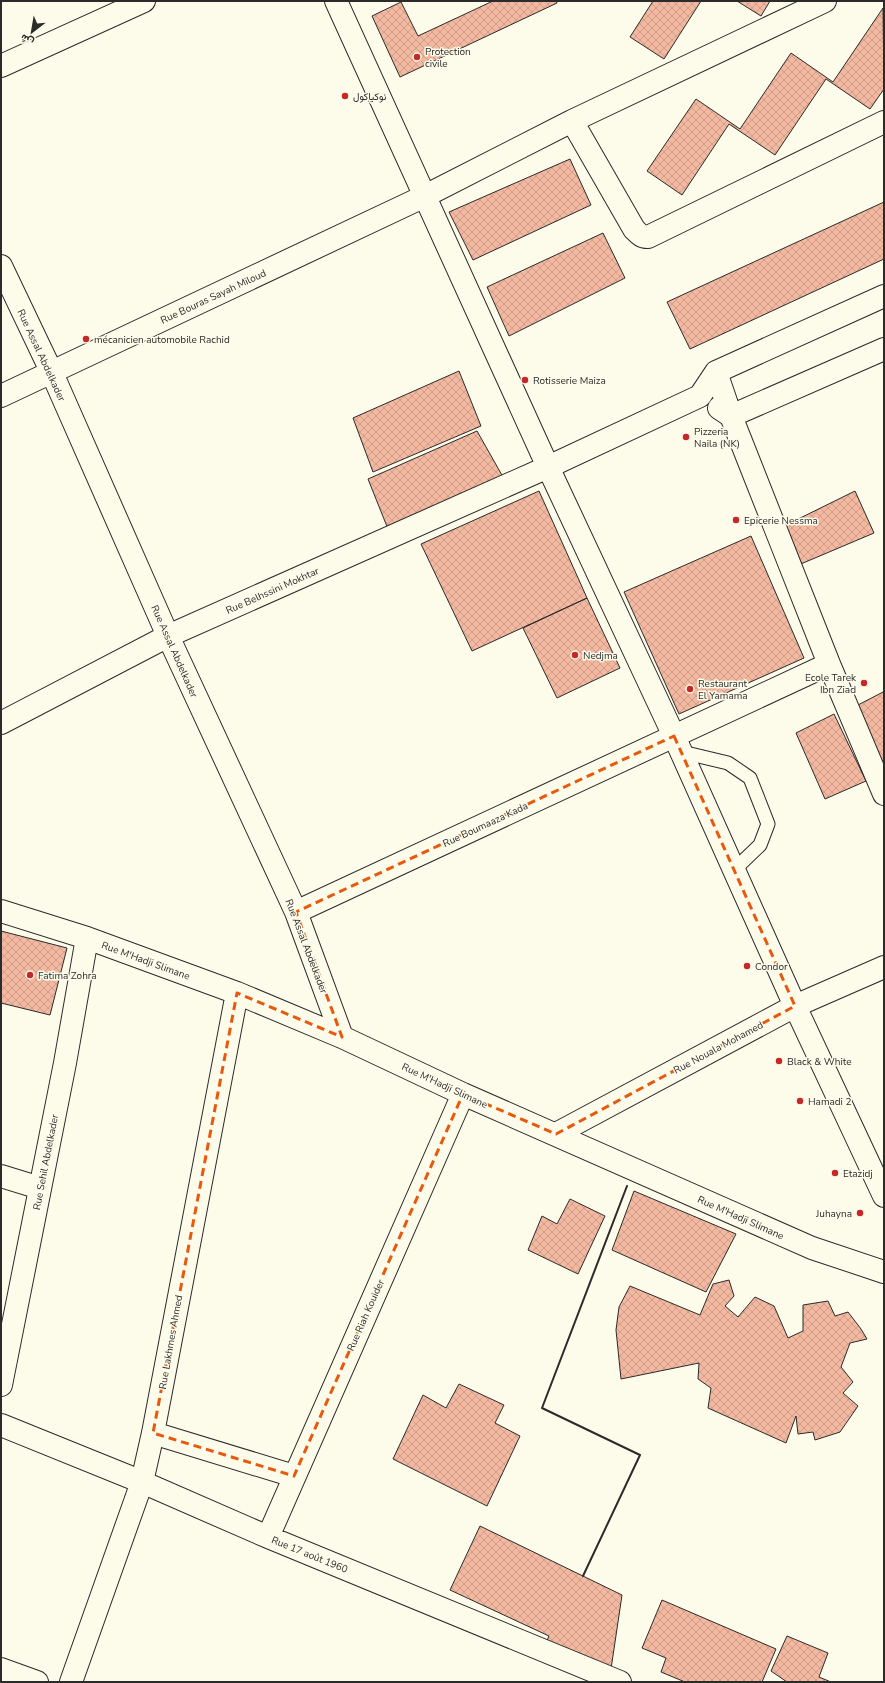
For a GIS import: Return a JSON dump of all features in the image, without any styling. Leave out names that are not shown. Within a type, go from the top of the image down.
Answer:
[{"type":"street","points":[[1,66],[144,1]]},
{"type":"street","points":[[336,1],[548,467],[678,744],[795,1006],[884,1196]]},
{"type":"street","name":"Rue Bouras Sayah Miloud","points":[[1,396],[425,196],[572,121],[825,1]]},
{"type":"street","points":[[572,121],[634,229],[640,236],[645,237],[648,237],[884,122]]},
{"type":"street","name":"Rue Assal Abdelkader","points":[[1,266],[52,373],[168,636],[296,912],[342,1037]]},
{"type":"street","points":[[731,416],[700,396],[716,372],[884,296]]},
{"type":"street","points":[[731,416],[884,349]]},
{"type":"street","points":[[716,372],[731,416],[829,664],[884,794]]},
{"type":"street","name":"Rue Belhssini Mokhtar","points":[[1,723],[168,636],[548,467],[700,396]]},
{"type":"street","name":"Rue Boumaaza Kada","points":[[296,912],[678,744],[829,664]]},
{"type":"street","name":"Rue M'Hadji Slimane","points":[[1,911],[87,938],[237,993],[342,1037],[463,1094],[812,1248],[884,1272]]},
{"type":"street","name":"Rue Sehil Abdelkader","points":[[1,1385],[87,938]]},
{"type":"street","name":"Rue Nouala Mohamed","points":[[556,1134],[795,1006],[884,967]]},
{"type":"street","name":"Rue Lakhmes Ahmed","points":[[71,1682],[142,1482],[154,1433],[237,993]]},
{"type":"street","name":"Rue Riah Kouider","points":[[268,1537],[463,1094]]},
{"type":"street","points":[[1,1176],[40,1188]]},
{"type":"street","name":"Rue 17 août 1960","points":[[1,1425],[142,1482],[268,1537],[620,1682]]},
{"type":"street","points":[[154,1433],[294,1476]]},
{"type":"street","points":[[1,1669],[37,1682]]},
{"type":"lane","points":[[678,744],[728,763],[750,778],[768,824],[760,845],[734,870]]},
{"type":"highlighted area","points":[[674,736],[795,1006],[556,1134],[463,1094],[294,1476],[153,1433],[237,993],[342,1037],[296,912]]},
{"type":"building","name":"Protection civile","points":[[493,1],[556,1],[557,3],[400,77],[372,16],[401,2],[418,36]]},
{"type":"building","points":[[653,1],[701,1],[664,59],[630,37]]},
{"type":"building","points":[[737,1],[770,1],[761,16]]},
{"type":"building","points":[[883,8],[884,89],[870,109],[826,79],[775,155],[729,124],[682,195],[647,171],[696,99],[740,129],[791,53],[833,82]]},
{"type":"building","points":[[570,159],[591,205],[473,260],[449,212]]},
{"type":"building","points":[[884,202],[884,259],[690,349],[667,302]]},
{"type":"building","points":[[603,233],[625,278],[509,336],[487,287]]},
{"type":"building","points":[[459,371],[481,426],[373,472],[353,418]]},
{"type":"building","points":[[477,431],[503,477],[388,529],[368,479]]},
{"type":"building","points":[[539,491],[587,598],[472,651],[421,544]]},
{"type":"building","points":[[855,491],[874,533],[796,566],[778,529]]},
{"type":"building","points":[[751,536],[804,658],[679,714],[624,592]]},
{"type":"building","name":"Nedjma","points":[[587,598],[620,668],[557,698],[523,628]]},
{"type":"building","points":[[883,692],[884,693],[884,766],[858,705]]},
{"type":"building","points":[[834,714],[866,781],[825,799],[796,733]]},
{"type":"building","name":"Fatima Zohra","points":[[1,931],[67,948],[50,1015],[1,1003]]},
{"type":"building","points":[[634,1191],[736,1234],[706,1292],[612,1250]]},
{"type":"building","points":[[570,1199],[605,1216],[578,1274],[528,1250],[542,1216],[557,1224]]},
{"type":"building","points":[[729,1280],[734,1296],[725,1306],[738,1317],[755,1297],[774,1306],[788,1338],[803,1331],[803,1305],[828,1301],[835,1316],[848,1312],[861,1329],[867,1339],[850,1343],[841,1367],[853,1382],[843,1393],[858,1406],[840,1432],[815,1440],[813,1432],[798,1434],[796,1416],[786,1443],[708,1408],[711,1388],[698,1379],[699,1363],[621,1379],[616,1330],[619,1307],[630,1286],[700,1315],[713,1284]]},
{"type":"building","points":[[459,1384],[504,1405],[495,1423],[520,1436],[487,1506],[393,1459],[423,1395],[446,1408]]},
{"type":"building","points":[[480,1526],[622,1595],[611,1669],[545,1645],[549,1636],[450,1590]]},
{"type":"building","points":[[662,1600],[776,1649],[762,1682],[685,1682],[661,1672],[666,1658],[642,1648]]},
{"type":"building","points":[[787,1636],[828,1653],[819,1677],[831,1682],[787,1682],[771,1671]]},
{"type":"wall","points":[[583,1576],[640,1455],[542,1408],[627,1186]]},
{"type":"place","name":"Protection civile","points":[[417,57]]},
{"type":"place","name":"نوكياكول","points":[[345,96]]},
{"type":"place","name":"mécanicien automobile Rachid","points":[[86,339]]},
{"type":"place","name":"Rotisserie Maiza","points":[[525,380]]},
{"type":"place","name":"Pizzeria Naila (NK)","points":[[686,437]]},
{"type":"place","name":"Epicerie Nessma","points":[[736,520]]},
{"type":"place","name":"Nedjma","points":[[575,655]]},
{"type":"place","name":"Ecole Tarek Ibn Ziad","points":[[864,683]]},
{"type":"place","name":"Restaurant El Yamama","points":[[690,689]]},
{"type":"place","name":"Condor","points":[[747,966]]},
{"type":"place","name":"Fatima Zohra","points":[[30,975]]},
{"type":"place","name":"Black & White","points":[[779,1061]]},
{"type":"place","name":"Hamadi 2","points":[[800,1101]]},
{"type":"place","name":"Etazidj","points":[[835,1173]]},
{"type":"place","name":"Juhayna","points":[[860,1213]]}]
